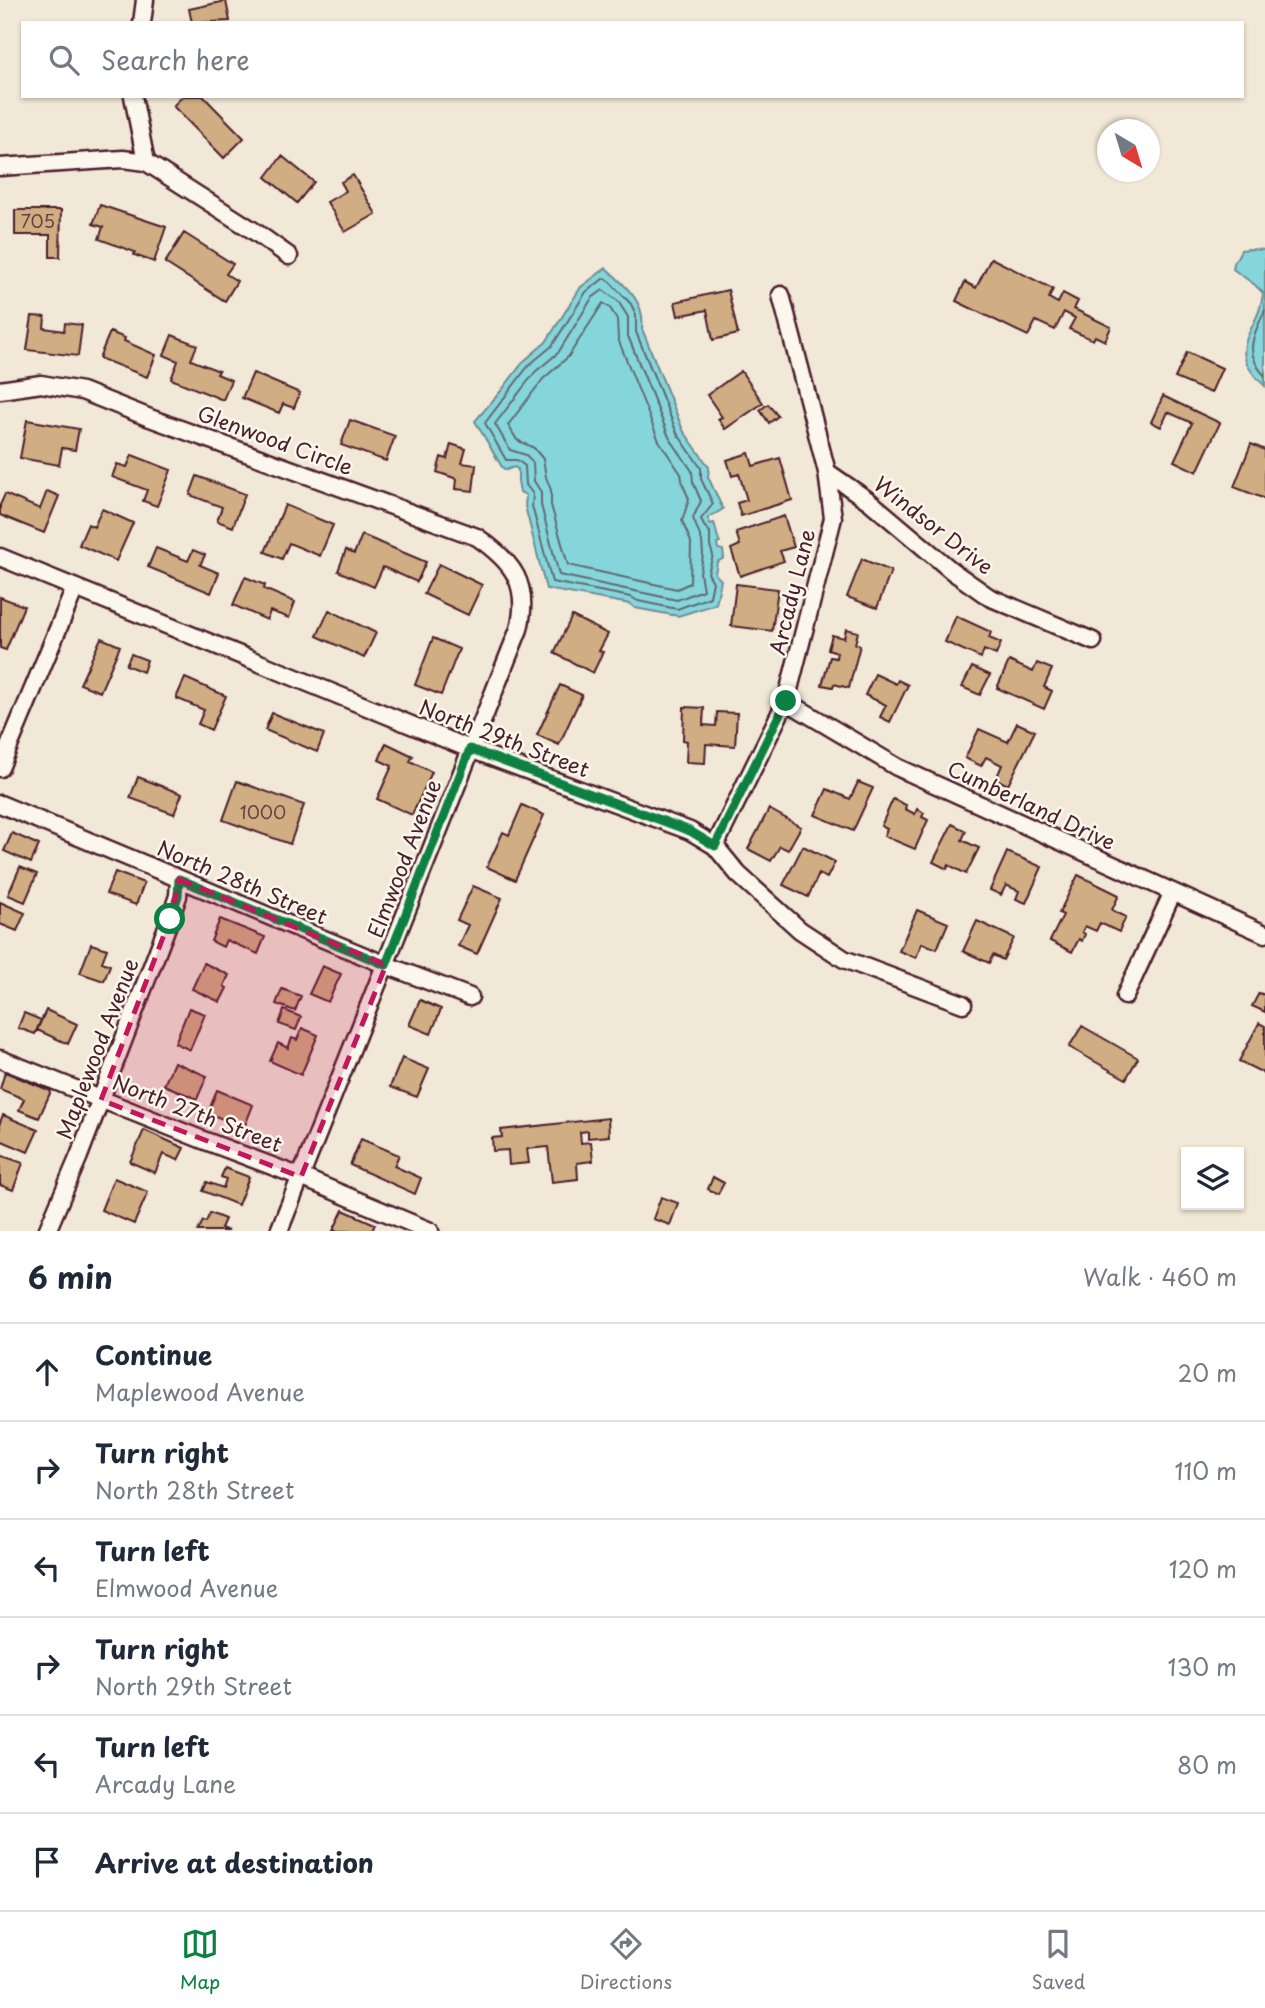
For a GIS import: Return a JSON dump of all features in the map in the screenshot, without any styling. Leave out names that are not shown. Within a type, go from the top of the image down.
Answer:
[{"type":"street","points":[[142,21],[145,0]]},
{"type":"street","points":[[133,98],[146,162]]},
{"type":"street","points":[[0,167],[123,159],[146,162],[289,256]]},
{"type":"street","name":"Arcady Lane","points":[[715,846],[786,701],[833,519],[827,472],[781,295]]},
{"type":"street","name":"Glenwood Circle","points":[[0,390],[41,384],[82,391],[477,537],[499,552],[514,569],[517,578]]},
{"type":"street","name":"Windsor Drive","points":[[827,472],[989,597],[1093,641]]},
{"type":"street","name":"North 29th Street","points":[[0,557],[470,749],[690,831],[715,846],[738,874],[800,930],[844,959],[963,1004]]},
{"type":"street","name":"Elmwood Avenue","points":[[279,1231],[519,629],[523,613],[517,578]]},
{"type":"street","points":[[0,768],[75,588]]},
{"type":"street","name":"Cumberland Drive","points":[[786,701],[897,766],[1172,894],[1265,934]]},
{"type":"street","name":"North 28th Street","points":[[0,804],[386,965],[470,997]]},
{"type":"street","name":"Maplewood Avenue","points":[[47,1231],[101,1100],[170,919],[178,896],[179,879]]},
{"type":"street","points":[[1125,996],[1172,894]]},
{"type":"street","name":"North 27th Street","points":[[0,1059],[301,1177],[430,1231]]},
{"type":"highlighted area","points":[[179,879],[386,965],[301,1177],[101,1100],[170,919]]},
{"type":"water","points":[[1241,250],[1265,250],[1265,386],[1252,372],[1244,350],[1263,293],[1233,269]]},
{"type":"water","points":[[606,268],[633,295],[641,310],[642,329],[683,430],[709,467],[708,477],[723,509],[708,518],[710,524],[714,523],[720,542],[717,544],[718,549],[723,550],[724,558],[717,562],[715,574],[721,580],[716,604],[678,616],[635,608],[630,604],[546,589],[525,506],[526,495],[520,492],[518,469],[514,467],[506,470],[502,467],[475,421],[524,361],[546,342],[581,287]]},
{"type":"building","points":[[226,1],[230,21],[192,21],[189,9]]},
{"type":"building","points":[[181,98],[205,98],[244,138],[224,158],[173,106]]},
{"type":"building","points":[[282,156],[314,182],[297,203],[266,177]]},
{"type":"building","points":[[353,175],[376,214],[345,232],[327,202],[346,191],[341,182]]},
{"type":"building","points":[[100,205],[166,227],[154,262],[99,239],[103,227],[93,224]]},
{"type":"building","points":[[15,210],[61,210],[60,257],[50,257],[50,235],[15,235]]},
{"type":"building","points":[[184,233],[233,264],[226,274],[237,281],[225,301],[165,263]]},
{"type":"building","points":[[991,258],[1053,289],[1049,298],[1058,303],[1063,293],[1078,301],[1074,309],[1111,327],[1105,341],[1095,336],[1093,340],[1069,329],[1075,318],[1064,312],[1055,330],[1036,321],[1028,336],[956,301],[965,282],[976,288]]},
{"type":"building","points":[[728,290],[738,334],[713,340],[707,310],[678,316],[675,302]]},
{"type":"building","points":[[32,316],[45,317],[44,328],[64,331],[65,323],[82,325],[78,356],[27,350]]},
{"type":"building","points":[[110,332],[156,355],[147,377],[99,358]]},
{"type":"building","points":[[172,335],[197,345],[191,360],[219,371],[217,374],[231,380],[223,400],[171,379],[178,361],[164,355]]},
{"type":"building","points":[[1187,352],[1222,368],[1211,393],[1175,378]]},
{"type":"building","points":[[741,371],[763,403],[725,429],[718,419],[722,417],[707,395]]},
{"type":"building","points":[[253,373],[300,393],[294,408],[283,404],[279,413],[242,398]]},
{"type":"building","points":[[1163,396],[1220,423],[1197,472],[1174,461],[1192,423],[1168,412],[1161,427],[1151,422]]},
{"type":"building","points":[[768,404],[778,416],[769,423],[760,410]]},
{"type":"building","points":[[27,420],[79,429],[75,450],[62,448],[59,465],[20,458]]},
{"type":"building","points":[[350,420],[395,436],[386,461],[341,445]]},
{"type":"building","points":[[451,444],[466,449],[462,463],[476,465],[473,491],[456,489],[457,479],[437,472],[441,457],[447,459]]},
{"type":"building","points":[[1251,444],[1265,450],[1265,499],[1234,487]]},
{"type":"building","points":[[749,453],[753,466],[780,458],[792,500],[741,516],[737,503],[747,500],[739,474],[732,476],[727,460]]},
{"type":"building","points":[[132,455],[171,470],[157,506],[143,501],[147,490],[112,477],[117,464],[127,467]]},
{"type":"building","points":[[197,476],[245,494],[233,527],[217,521],[222,507],[190,495]]},
{"type":"building","points":[[47,491],[59,496],[44,533],[0,515],[0,505],[5,494],[40,509]]},
{"type":"building","points":[[285,505],[333,525],[320,556],[289,543],[282,559],[265,552]]},
{"type":"building","points":[[102,509],[133,523],[116,561],[79,545],[88,524],[94,527]]},
{"type":"building","points":[[784,516],[794,547],[780,551],[784,561],[740,576],[731,549],[740,545],[736,532]]},
{"type":"building","points":[[362,535],[426,562],[417,582],[383,567],[374,587],[338,571],[346,550],[354,554]]},
{"type":"building","points":[[156,548],[188,561],[193,550],[205,555],[200,565],[219,573],[211,593],[148,567]]},
{"type":"building","points":[[862,559],[891,571],[877,608],[847,597]]},
{"type":"building","points":[[439,564],[482,585],[468,615],[424,594]]},
{"type":"building","points":[[245,577],[265,585],[264,589],[295,602],[289,618],[270,611],[267,620],[233,605]]},
{"type":"building","points":[[736,584],[778,589],[772,631],[731,626]]},
{"type":"building","points":[[0,597],[24,606],[6,650],[0,648]]},
{"type":"building","points":[[329,610],[376,633],[364,658],[317,636]]},
{"type":"building","points":[[572,616],[608,634],[599,651],[603,652],[593,673],[554,653]]},
{"type":"building","points":[[956,616],[991,632],[989,638],[1001,643],[996,655],[984,650],[981,658],[945,642]]},
{"type":"building","points":[[846,629],[858,632],[855,644],[860,645],[849,688],[834,684],[833,687],[822,685],[830,657],[836,658],[837,652],[828,649],[832,635],[844,638]]},
{"type":"building","points":[[101,638],[120,646],[100,692],[80,684]]},
{"type":"building","points":[[433,638],[459,649],[441,695],[415,685]]},
{"type":"building","points":[[131,654],[147,660],[143,672],[126,665]]},
{"type":"building","points":[[1009,661],[1033,672],[1037,663],[1052,669],[1044,687],[1052,691],[1044,709],[997,688]]},
{"type":"building","points":[[972,667],[990,675],[980,695],[962,687]]},
{"type":"building","points":[[875,674],[896,684],[898,680],[908,685],[890,722],[880,717],[886,705],[865,695]]},
{"type":"building","points":[[185,678],[226,696],[211,730],[198,724],[204,710],[176,698]]},
{"type":"building","points":[[560,685],[582,695],[559,745],[537,735]]},
{"type":"building","points":[[684,707],[704,708],[703,725],[716,726],[717,712],[737,713],[735,746],[706,744],[705,763],[686,762],[687,741],[683,740]]},
{"type":"building","points":[[272,713],[324,734],[317,752],[265,730]]},
{"type":"building","points":[[1017,723],[1035,731],[1008,785],[996,779],[1002,765],[986,757],[981,766],[965,758],[979,729],[1008,742]]},
{"type":"building","points":[[386,743],[413,756],[410,761],[432,772],[412,815],[377,799],[392,766],[379,760]]},
{"type":"building","points":[[138,777],[182,794],[174,814],[130,798]]},
{"type":"building","points":[[237,781],[304,805],[290,844],[223,820]]},
{"type":"building","points":[[858,782],[873,788],[853,831],[815,815],[827,789],[850,799]]},
{"type":"building","points":[[893,799],[906,805],[905,809],[915,814],[917,809],[924,813],[922,817],[928,820],[915,849],[884,836],[887,829],[881,826]]},
{"type":"building","points":[[522,805],[544,815],[515,880],[487,867],[503,832],[509,835]]},
{"type":"building","points":[[769,809],[801,827],[788,850],[780,846],[771,861],[748,849]]},
{"type":"building","points":[[952,824],[966,831],[962,840],[979,848],[966,874],[949,865],[947,869],[933,862]]},
{"type":"building","points":[[12,833],[39,845],[31,863],[4,851]]},
{"type":"building","points":[[803,846],[835,862],[827,878],[819,874],[808,897],[783,885]]},
{"type":"building","points":[[1007,852],[1042,867],[1026,903],[1016,899],[1019,891],[1006,885],[1001,895],[990,890]]},
{"type":"building","points":[[20,867],[37,874],[25,902],[8,895]]},
{"type":"building","points":[[115,872],[144,883],[136,905],[106,894]]},
{"type":"building","points":[[1078,875],[1119,895],[1112,910],[1126,917],[1119,932],[1100,923],[1096,931],[1085,926],[1082,941],[1079,939],[1072,952],[1050,941],[1063,915],[1059,913]]},
{"type":"building","points":[[473,886],[502,898],[477,954],[458,946],[468,925],[457,920]]},
{"type":"building","points":[[0,902],[25,913],[17,931],[0,924]]},
{"type":"building","points":[[917,910],[948,923],[937,949],[922,943],[916,958],[899,951]]},
{"type":"building","points":[[220,919],[265,937],[258,954],[226,940],[223,947],[211,941]]},
{"type":"building","points":[[977,921],[1014,938],[1003,960],[993,955],[989,963],[963,951]]},
{"type":"building","points":[[91,944],[107,949],[102,962],[110,965],[104,981],[80,973]]},
{"type":"building","points":[[204,963],[229,975],[224,986],[227,988],[220,1002],[192,989]]},
{"type":"building","points":[[322,966],[341,974],[328,1002],[309,994]]},
{"type":"building","points":[[282,989],[301,996],[295,1011],[276,1004]]},
{"type":"building","points":[[1259,993],[1265,995],[1265,1012],[1252,1006]]},
{"type":"building","points":[[420,1000],[441,1009],[431,1034],[409,1025]]},
{"type":"building","points":[[189,1008],[205,1014],[190,1050],[175,1043]]},
{"type":"building","points":[[46,1010],[77,1024],[68,1044],[37,1030]]},
{"type":"building","points":[[284,1010],[301,1017],[296,1030],[279,1024]]},
{"type":"building","points":[[24,1013],[41,1020],[35,1034],[18,1028]]},
{"type":"building","points":[[1259,1023],[1265,1026],[1263,1073],[1239,1061]]},
{"type":"building","points":[[1082,1026],[1138,1058],[1126,1079],[1069,1047]]},
{"type":"building","points":[[302,1028],[318,1035],[301,1075],[270,1061],[278,1043],[288,1048],[292,1038],[297,1040]]},
{"type":"building","points":[[402,1058],[429,1069],[417,1097],[390,1087]]},
{"type":"building","points":[[174,1062],[207,1076],[197,1099],[164,1085]]},
{"type":"building","points":[[5,1072],[51,1091],[39,1118],[19,1110],[24,1099],[0,1089]]},
{"type":"building","points":[[217,1090],[253,1105],[244,1128],[208,1113]]},
{"type":"building","points":[[3,1115],[38,1130],[28,1152],[0,1140],[0,1122]]},
{"type":"building","points":[[608,1118],[609,1136],[588,1138],[588,1131],[580,1132],[581,1143],[591,1142],[593,1161],[577,1163],[578,1179],[552,1182],[548,1147],[527,1149],[529,1163],[509,1165],[508,1150],[493,1151],[492,1138],[502,1137],[501,1130]]},
{"type":"building","points":[[144,1130],[184,1148],[178,1160],[163,1154],[155,1173],[130,1162]]},
{"type":"building","points":[[361,1139],[399,1155],[394,1166],[421,1178],[415,1194],[350,1165]]},
{"type":"building","points":[[0,1155],[23,1163],[13,1190],[0,1185]]},
{"type":"building","points":[[225,1168],[249,1177],[238,1205],[203,1191],[207,1182],[223,1188],[226,1179],[221,1177]]},
{"type":"building","points":[[713,1177],[724,1183],[718,1194],[708,1189]]},
{"type":"building","points":[[114,1178],[148,1192],[134,1224],[101,1210]]},
{"type":"building","points":[[661,1197],[678,1203],[670,1225],[653,1219]]},
{"type":"building","points":[[343,1210],[375,1224],[372,1231],[333,1231]]},
{"type":"building","points":[[210,1213],[225,1219],[221,1228],[228,1231],[198,1231]]},
{"type":"route","points":[[170,919],[178,896],[179,879],[386,965],[470,749],[690,831],[715,846],[786,701]]}]
